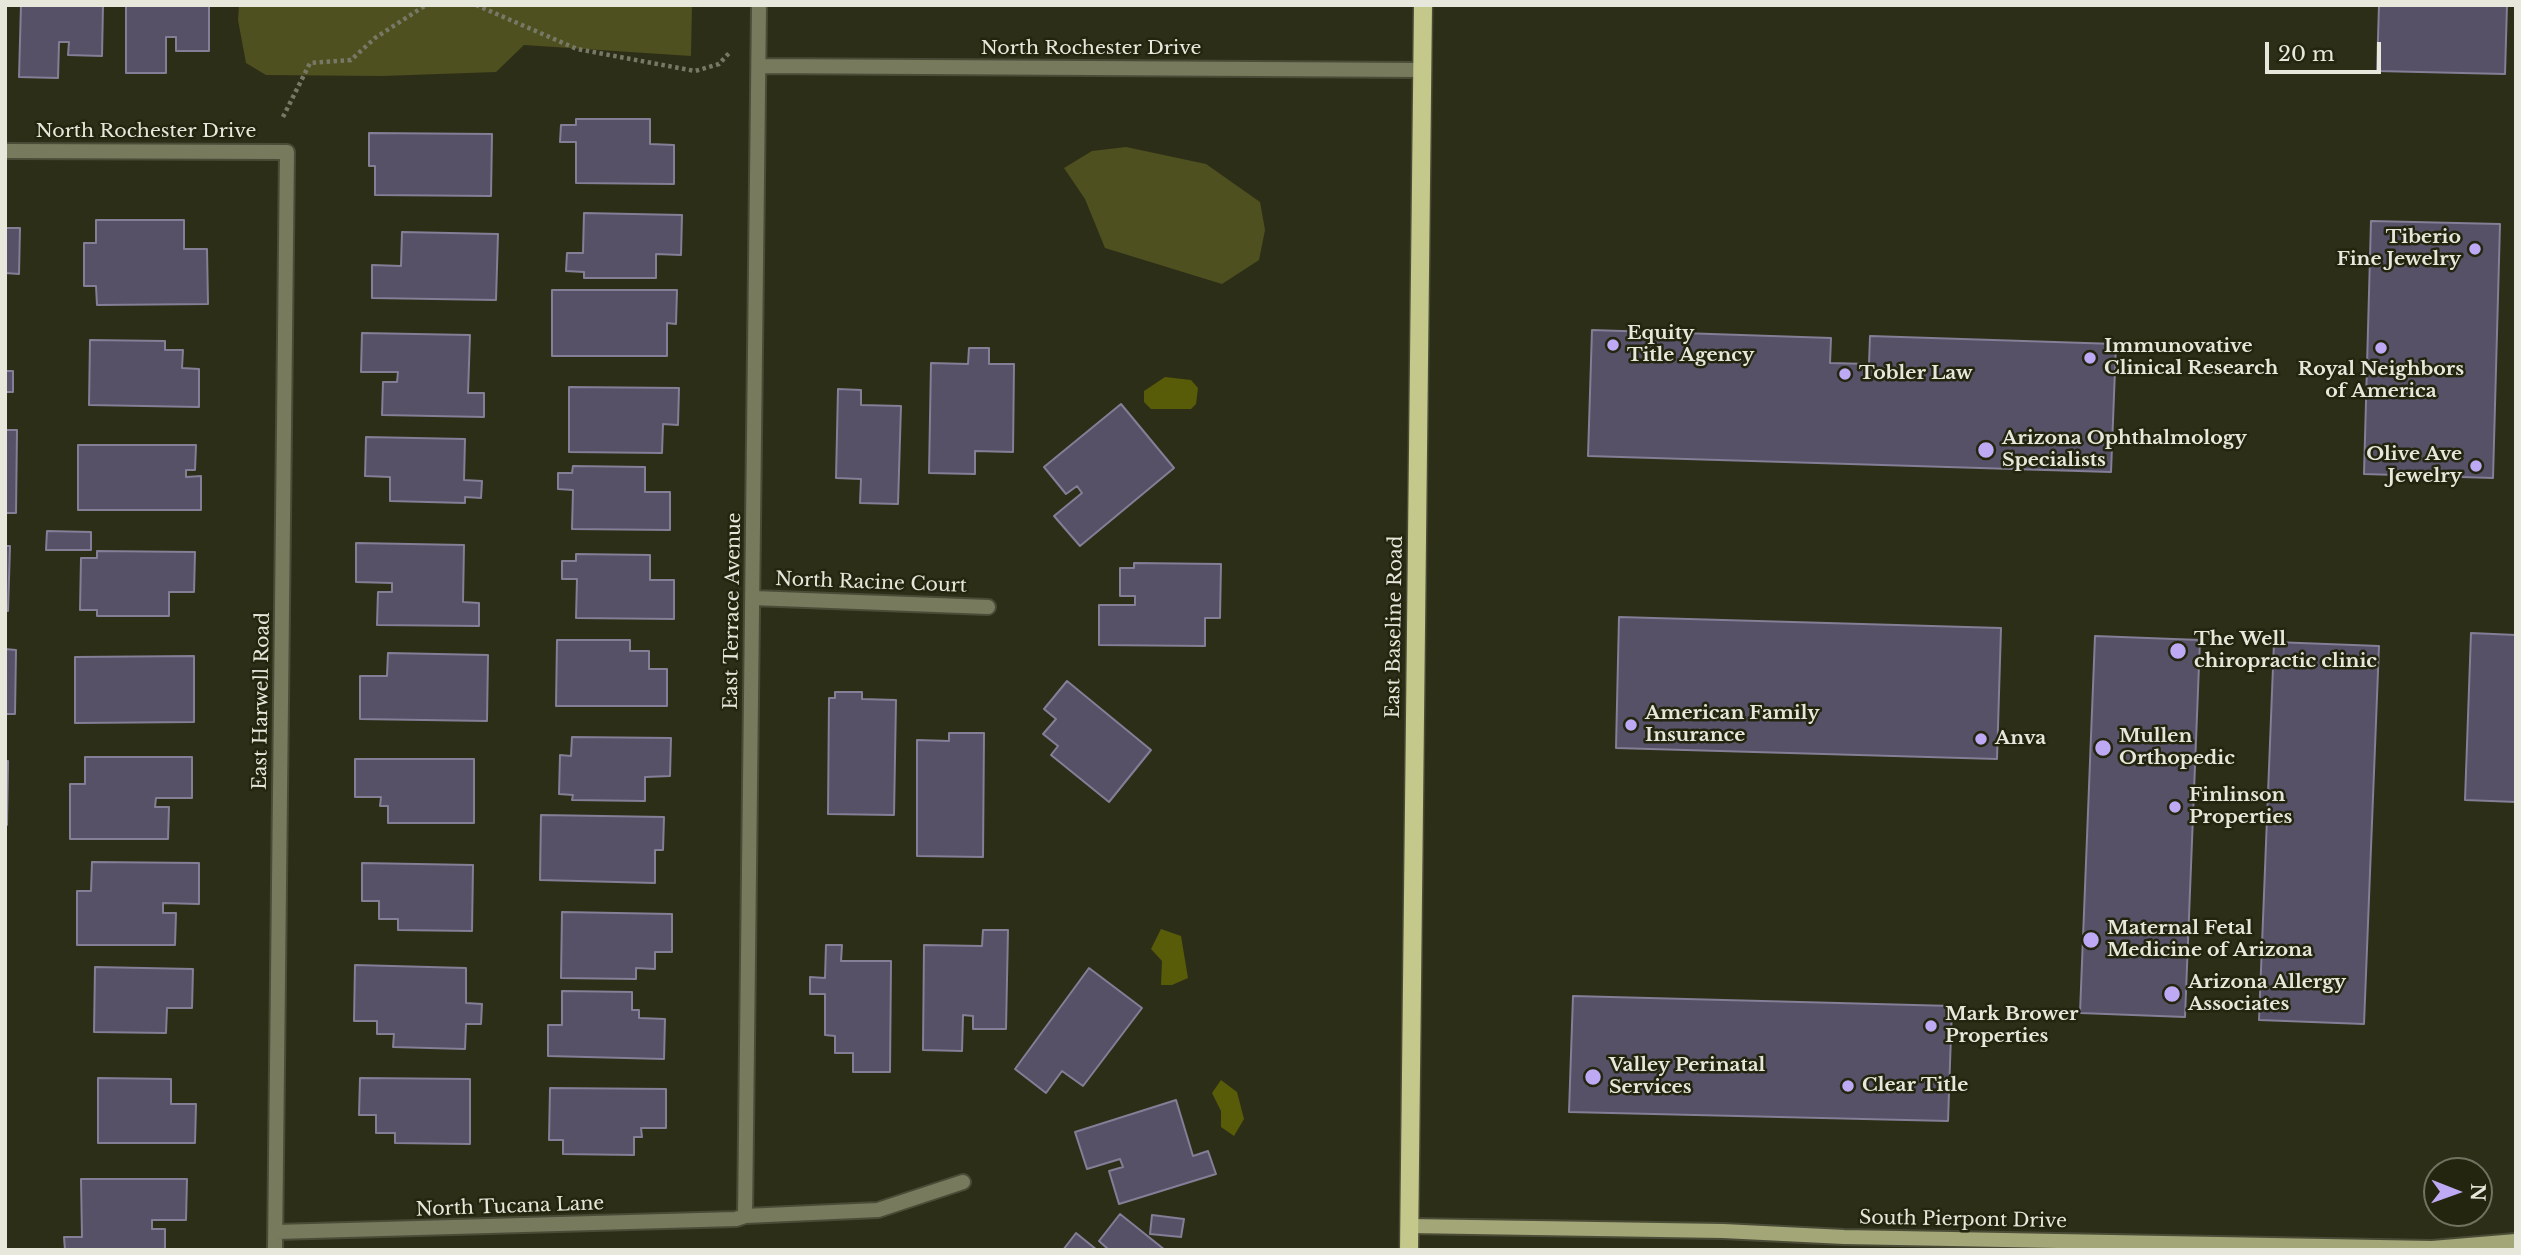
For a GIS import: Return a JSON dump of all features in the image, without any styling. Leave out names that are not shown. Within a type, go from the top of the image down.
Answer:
[{"type":"main road","name":"East Baseline Road","points":[[1409,1250],[1423,5]]},
{"type":"street","name":"East Terrace Avenue","points":[[745,1216],[760,5]]},
{"type":"street","name":"North Rochester Drive","points":[[759,66],[1422,70]]},
{"type":"street","name":"North Rochester Drive","points":[[5,151],[287,152]]},
{"type":"street","name":"East Harwell Road","points":[[275,1250],[287,152]]},
{"type":"street","name":"North Racine Court","points":[[753,598],[988,607]]},
{"type":"street","name":"North Tucana Lane","points":[[275,1232],[736,1219],[745,1216],[878,1210],[963,1182]]},
{"type":"street","name":"South Pierpont Drive","points":[[1409,1226],[2405,1248],[2516,1241]]},
{"type":"path","points":[[284,117],[310,63],[351,60],[375,38],[426,5]]},
{"type":"path","points":[[476,5],[577,49],[695,71],[719,64],[730,52]]},
{"type":"shaded area","points":[[239,5],[692,5],[691,56],[524,45],[496,72],[382,76],[266,75],[246,63],[238,20]]},
{"type":"shaded area","points":[[1126,147],[1206,164],[1260,202],[1265,230],[1259,260],[1222,284],[1105,248],[1085,199],[1064,168],[1092,151]]},
{"type":"shaded area","points":[[1165,377],[1191,380],[1198,388],[1196,404],[1191,409],[1151,409],[1144,402],[1144,391]]},
{"type":"shaded area","points":[[1161,929],[1181,936],[1188,978],[1172,985],[1161,985],[1162,961],[1151,949]]},
{"type":"shaded area","points":[[1221,1080],[1237,1092],[1244,1119],[1234,1136],[1221,1127],[1221,1111],[1212,1093]]},
{"type":"building","points":[[21,5],[103,5],[102,56],[68,55],[69,42],[59,42],[58,78],[19,77]]},
{"type":"building","points":[[126,5],[209,5],[209,51],[176,51],[176,37],[166,37],[166,73],[126,73]]},
{"type":"building","points":[[2379,5],[2507,5],[2505,74],[2377,71]]},
{"type":"building","points":[[576,119],[650,119],[650,144],[674,145],[674,184],[576,183],[576,142],[560,142],[561,125],[576,125]]},
{"type":"building","points":[[369,133],[492,134],[491,196],[375,195],[375,166],[369,166]]},
{"type":"building","points":[[584,213],[682,215],[681,255],[656,254],[656,278],[584,278],[584,272],[566,271],[567,253],[583,253]]},
{"type":"building","points":[[96,220],[184,220],[184,249],[207,249],[208,304],[97,305],[96,286],[84,286],[84,243],[96,243]]},
{"type":"building","points":[[2371,221],[2500,224],[2493,478],[2364,474]]},
{"type":"building","points":[[5,228],[20,228],[19,274],[5,273]]},
{"type":"building","points":[[402,232],[498,234],[496,300],[372,298],[372,265],[401,266]]},
{"type":"building","points":[[552,290],[677,290],[676,324],[667,323],[667,356],[552,356]]},
{"type":"building","points":[[1592,330],[1831,338],[1830,363],[1869,364],[1870,336],[2116,344],[2111,472],[1588,456]]},
{"type":"building","points":[[362,333],[470,335],[468,393],[484,393],[484,417],[382,415],[383,382],[397,382],[398,372],[361,372]]},
{"type":"building","points":[[90,340],[165,341],[165,350],[183,350],[182,368],[199,369],[199,407],[89,405]]},
{"type":"building","points":[[969,348],[989,348],[989,364],[1014,364],[1013,452],[975,451],[975,474],[929,473],[931,363],[968,364]]},
{"type":"building","points":[[5,371],[13,371],[13,392],[5,392]]},
{"type":"building","points":[[569,387],[679,388],[678,425],[663,424],[662,453],[569,452]]},
{"type":"building","points":[[838,389],[861,390],[861,405],[901,406],[898,504],[860,503],[861,479],[836,478]]},
{"type":"building","points":[[1121,404],[1174,468],[1080,546],[1054,516],[1082,493],[1077,486],[1066,494],[1044,467]]},
{"type":"building","points":[[5,430],[17,430],[16,513],[5,513]]},
{"type":"building","points":[[366,437],[465,439],[464,480],[482,481],[481,498],[465,497],[465,503],[390,501],[390,477],[365,476]]},
{"type":"building","points":[[78,445],[196,445],[195,470],[186,470],[186,477],[201,476],[201,510],[78,510]]},
{"type":"building","points":[[573,466],[645,467],[645,492],[670,492],[670,530],[572,529],[573,490],[558,489],[558,473],[572,473]]},
{"type":"building","points":[[47,531],[91,532],[91,550],[46,550]]},
{"type":"building","points":[[356,543],[464,545],[463,602],[479,603],[479,626],[377,625],[378,592],[392,592],[392,583],[356,582]]},
{"type":"building","points":[[5,546],[10,546],[8,611],[5,611]]},
{"type":"building","points":[[97,551],[195,552],[194,592],[169,592],[169,616],[97,616],[97,610],[80,610],[81,558],[97,558]]},
{"type":"building","points":[[576,554],[650,555],[650,580],[674,580],[674,619],[576,618],[577,579],[562,579],[562,561],[576,561]]},
{"type":"building","points":[[1134,563],[1221,564],[1220,618],[1205,618],[1205,646],[1099,645],[1099,605],[1135,605],[1135,596],[1120,596],[1120,568],[1134,568]]},
{"type":"building","points":[[1619,617],[2001,628],[1997,759],[1616,748]]},
{"type":"building","points":[[2471,633],[2516,635],[2516,802],[2465,800]]},
{"type":"building","points":[[2095,636],[2200,640],[2185,1017],[2080,1013]]},
{"type":"building","points":[[557,640],[630,640],[630,651],[649,651],[649,669],[667,669],[667,706],[556,706]]},
{"type":"building","points":[[2274,642],[2379,646],[2364,1024],[2259,1020]]},
{"type":"building","points":[[5,649],[16,650],[15,714],[5,714]]},
{"type":"building","points":[[388,653],[488,655],[487,721],[360,719],[360,676],[387,676]]},
{"type":"building","points":[[194,656],[194,722],[75,723],[75,657]]},
{"type":"building","points":[[1067,681],[1151,750],[1109,802],[1051,755],[1058,746],[1043,734],[1056,719],[1044,709]]},
{"type":"building","points":[[835,692],[862,692],[862,699],[896,700],[894,815],[828,814],[829,698],[835,698]]},
{"type":"building","points":[[949,733],[984,733],[983,857],[917,856],[917,740],[949,741]]},
{"type":"building","points":[[572,737],[671,738],[670,776],[645,777],[645,801],[572,800],[573,795],[559,794],[560,755],[571,756]]},
{"type":"building","points":[[85,757],[192,757],[192,798],[156,798],[155,807],[169,807],[168,839],[70,839],[70,784],[85,784]]},
{"type":"building","points":[[355,759],[474,759],[474,823],[388,823],[388,806],[380,806],[381,797],[355,797]]},
{"type":"building","points":[[5,761],[8,761],[7,825],[5,825]]},
{"type":"building","points":[[541,815],[664,817],[663,850],[655,850],[655,883],[540,880]]},
{"type":"building","points":[[92,862],[199,863],[199,904],[163,903],[163,913],[176,913],[175,945],[77,945],[77,891],[91,891]]},
{"type":"building","points":[[362,863],[473,865],[472,931],[398,930],[398,919],[379,919],[379,901],[362,901]]},
{"type":"building","points":[[562,912],[672,914],[672,952],[655,952],[655,969],[636,968],[636,979],[561,978]]},
{"type":"building","points":[[983,930],[1008,930],[1006,1029],[973,1029],[973,1016],[963,1015],[962,1051],[923,1050],[924,945],[982,946]]},
{"type":"building","points":[[826,945],[842,945],[841,961],[891,961],[890,1072],[853,1072],[853,1053],[835,1053],[835,1036],[825,1035],[825,994],[810,994],[810,977],[825,978]]},
{"type":"building","points":[[355,965],[466,968],[466,1003],[482,1004],[481,1024],[466,1024],[465,1049],[393,1047],[394,1034],[377,1034],[377,1021],[354,1021]]},
{"type":"building","points":[[95,967],[193,969],[192,1008],[167,1008],[166,1033],[94,1032]]},
{"type":"building","points":[[1089,968],[1142,1008],[1083,1086],[1062,1071],[1046,1093],[1015,1069]]},
{"type":"building","points":[[562,991],[632,992],[632,1010],[639,1010],[639,1018],[665,1019],[664,1059],[548,1056],[548,1025],[562,1025]]},
{"type":"building","points":[[1573,996],[1952,1006],[1948,1121],[1569,1112]]},
{"type":"building","points":[[98,1078],[171,1079],[171,1104],[196,1104],[195,1143],[98,1143]]},
{"type":"building","points":[[360,1078],[470,1079],[470,1144],[395,1143],[395,1133],[376,1133],[376,1115],[359,1115]]},
{"type":"building","points":[[550,1088],[666,1089],[666,1128],[641,1128],[642,1137],[634,1137],[634,1155],[563,1154],[563,1140],[549,1140]]},
{"type":"building","points":[[1176,1100],[1193,1156],[1208,1151],[1216,1174],[1119,1204],[1109,1171],[1123,1167],[1120,1159],[1087,1169],[1075,1132]]},
{"type":"building","points":[[81,1179],[187,1179],[186,1220],[152,1220],[152,1229],[165,1229],[165,1250],[65,1250],[64,1237],[82,1237]]},
{"type":"building","points":[[1120,1214],[1165,1250],[1109,1250],[1099,1241]]},
{"type":"building","points":[[1152,1215],[1184,1219],[1181,1237],[1150,1234]]},
{"type":"building","points":[[1076,1233],[1097,1250],[1063,1250]]},
{"type":"place","name":"Tiberio Fine Jewelry","points":[[2475,249]]},
{"type":"place","name":"Equity Title Agency","points":[[1613,345]]},
{"type":"place","name":"Royal Neighbors of America","points":[[2381,348]]},
{"type":"place","name":"Immunovative Clinical Research","points":[[2090,358]]},
{"type":"place","name":"Tobler Law","points":[[1845,374]]},
{"type":"place","name":"Arizona Ophthalmology Specialists","points":[[1986,450]]},
{"type":"place","name":"Olive Ave Jewelry","points":[[2476,466]]},
{"type":"place","name":"The Well chiropractic clinic","points":[[2178,651]]},
{"type":"place","name":"American Family Insurance","points":[[1631,725]]},
{"type":"place","name":"Anva","points":[[1981,739]]},
{"type":"place","name":"Mullen Orthopedic","points":[[2103,748]]},
{"type":"place","name":"Finlinson Properties","points":[[2175,807]]},
{"type":"place","name":"Maternal Fetal Medicine of Arizona","points":[[2091,940]]},
{"type":"place","name":"Arizona Allergy Associates","points":[[2172,994]]},
{"type":"place","name":"Mark Brower Properties","points":[[1931,1026]]},
{"type":"place","name":"Valley Perinatal Services","points":[[1593,1077]]},
{"type":"place","name":"Clear Title","points":[[1848,1086]]}]
